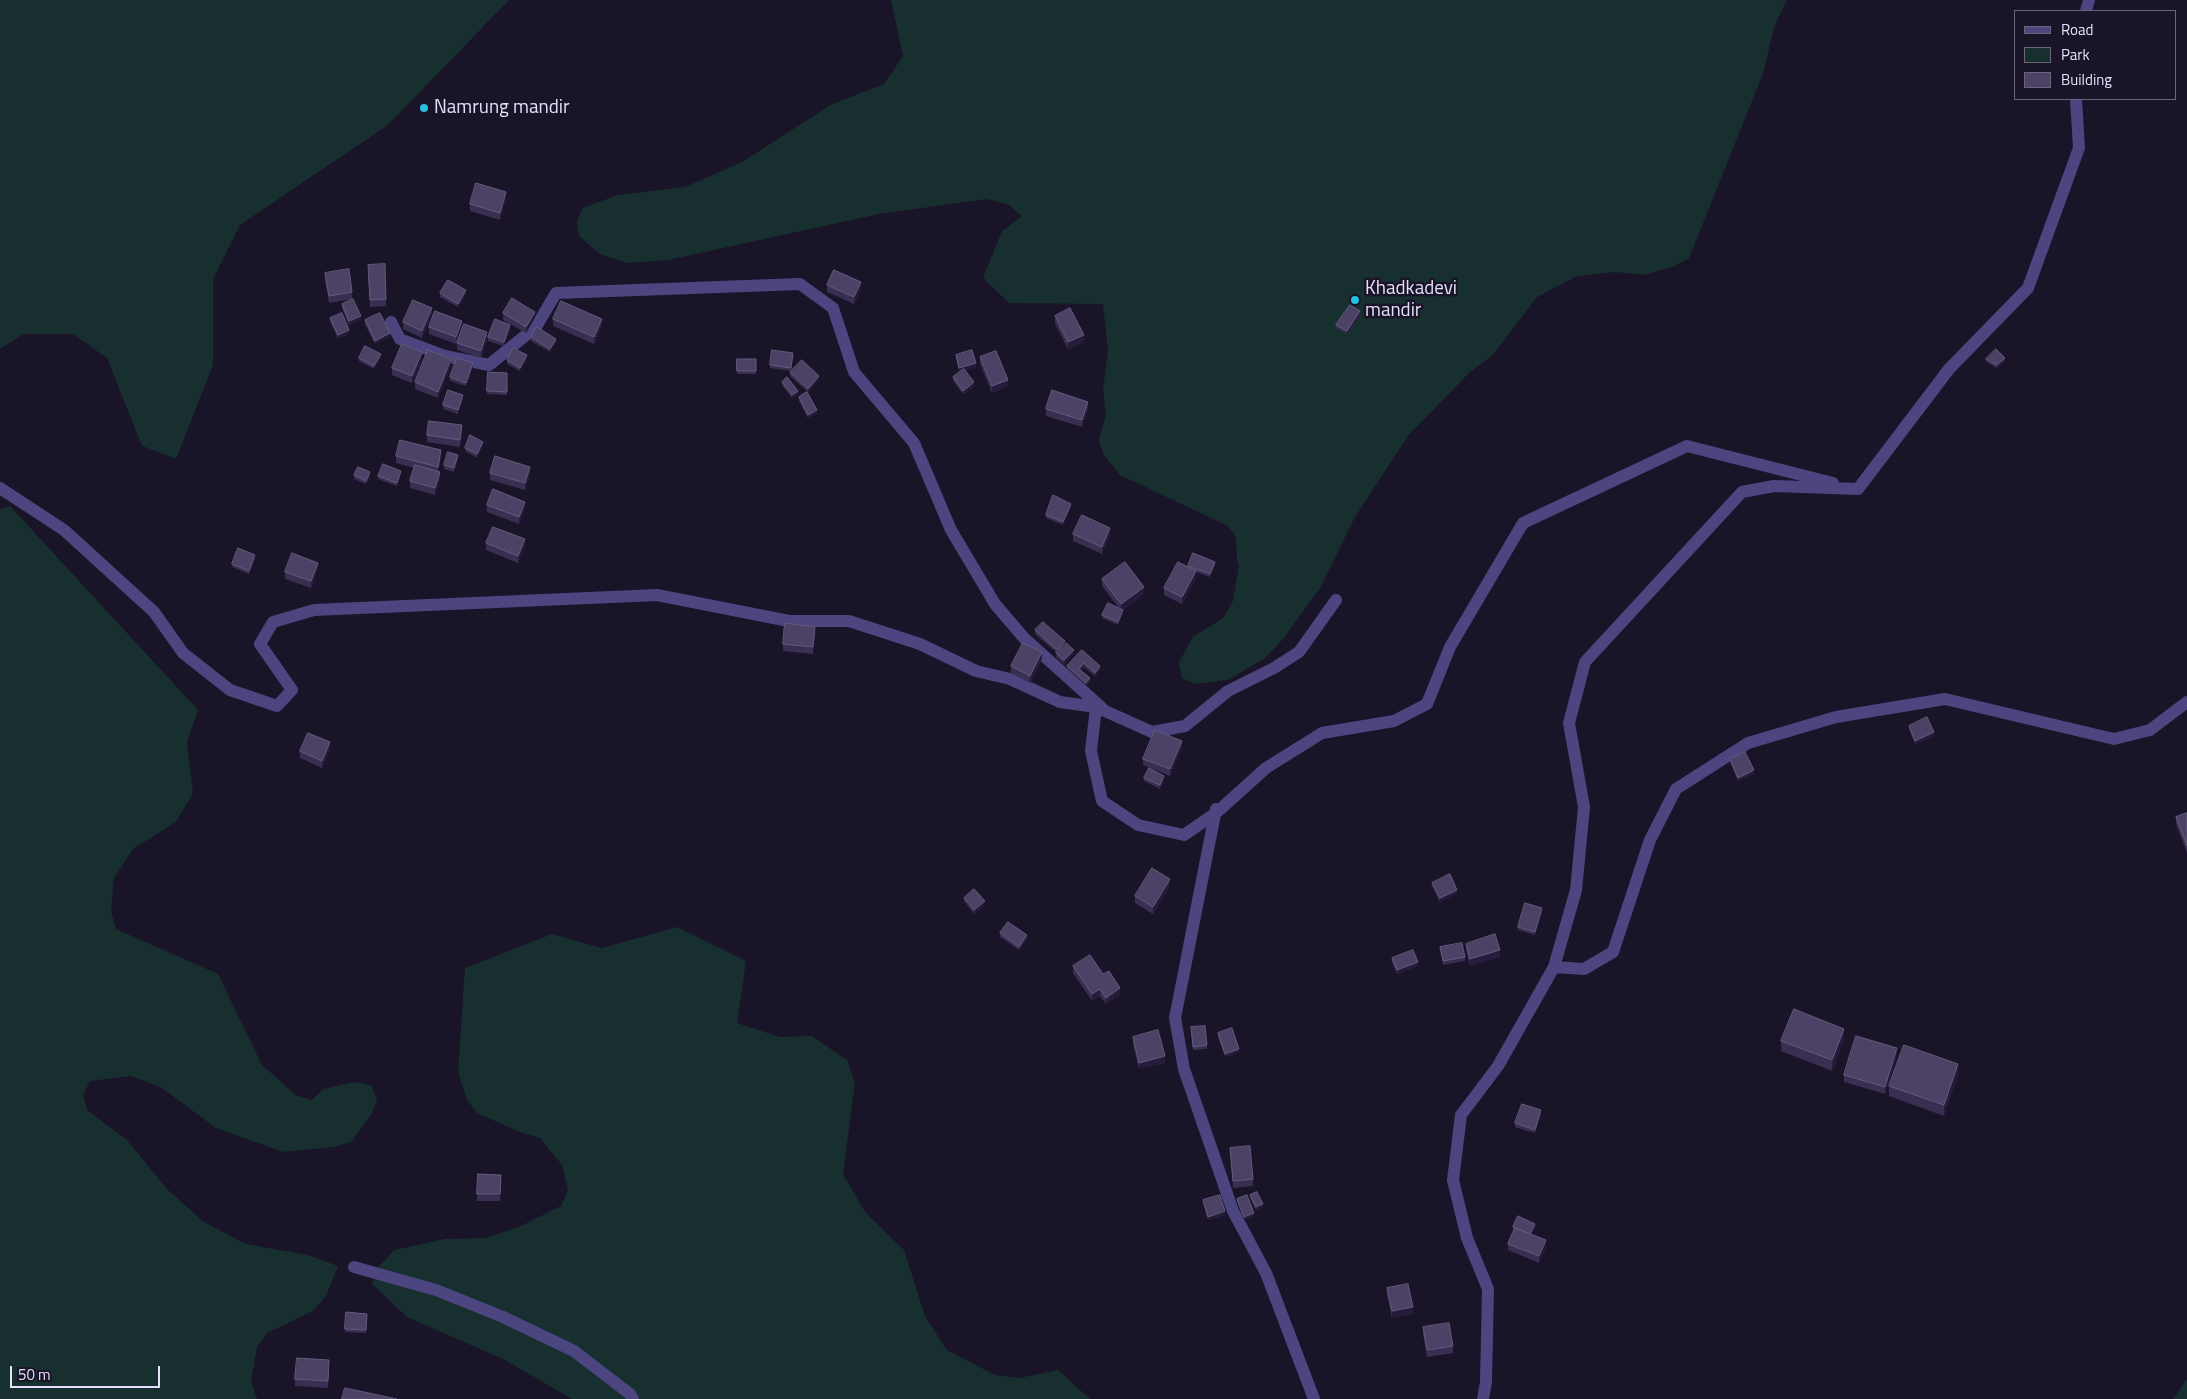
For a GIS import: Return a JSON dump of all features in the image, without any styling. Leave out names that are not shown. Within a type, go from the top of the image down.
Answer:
[{"type":"street","points":[[1858,489],[1949,369],[2028,288],[2079,148],[2076,100]]},
{"type":"street","points":[[391,322],[400,340],[445,356],[489,365],[536,327],[556,293],[800,284],[833,308],[854,372],[914,443],[951,530],[995,604],[1024,638],[1108,713]]},
{"type":"street","points":[[1096,707],[1091,751],[1102,801],[1138,825],[1184,835],[1266,768],[1322,733],[1394,721],[1427,704],[1450,647],[1523,523],[1687,446],[1858,489]]},
{"type":"street","points":[[1484,1399],[1488,1289],[1467,1238],[1453,1180],[1461,1115],[1498,1066],[1554,967],[1576,890],[1584,807],[1569,723],[1585,662],[1742,492],[1774,486],[1858,489]]},
{"type":"street","points":[[0,488],[64,530],[154,612],[183,653],[230,690],[277,706],[292,690],[260,644],[273,622],[314,610],[656,595],[789,621],[849,621],[920,644],[976,671],[1010,679],[1060,702],[1096,707],[1152,732],[1185,726],[1228,691],[1274,668],[1299,652],[1336,600]]},
{"type":"street","points":[[1554,967],[1584,970],[1613,952],[1650,840],[1676,789],[1748,743],[1836,717],[1945,699],[2114,739],[2150,730],[2187,702]]},
{"type":"street","points":[[1216,809],[1176,1018],[1184,1069],[1233,1211],[1266,1273],[1314,1399]]},
{"type":"street","points":[[354,1267],[436,1290],[503,1317],[574,1351],[630,1394],[633,1399]]},
{"type":"green space","points":[[0,0],[509,0],[388,125],[240,225],[213,279],[213,365],[176,459],[142,446],[107,358],[73,334],[23,334],[0,349]]},
{"type":"green space","points":[[891,0],[1787,0],[1774,27],[1764,71],[1689,258],[1673,267],[1643,275],[1616,272],[1577,276],[1537,297],[1493,355],[1470,372],[1408,436],[1355,517],[1320,588],[1283,639],[1265,658],[1228,680],[1195,684],[1182,678],[1179,662],[1193,637],[1223,618],[1233,601],[1239,565],[1237,561],[1236,537],[1228,526],[1120,475],[1103,454],[1099,440],[1106,414],[1103,390],[1108,349],[1103,304],[1009,303],[983,278],[1002,231],[1022,216],[1009,205],[987,199],[879,214],[668,260],[627,263],[600,254],[579,236],[577,221],[583,208],[618,195],[685,187],[742,162],[832,104],[884,84],[903,56]]},
{"type":"green space","points":[[10,506],[198,710],[187,742],[193,793],[176,822],[133,849],[114,878],[111,911],[116,929],[218,974],[262,1065],[297,1096],[312,1100],[323,1089],[354,1082],[371,1085],[377,1100],[371,1115],[351,1142],[333,1147],[283,1152],[216,1128],[162,1088],[131,1076],[90,1081],[83,1095],[87,1110],[126,1139],[168,1190],[204,1222],[246,1244],[308,1255],[338,1266],[326,1296],[313,1311],[267,1333],[257,1347],[251,1381],[257,1399],[0,1399],[0,509]]},
{"type":"green space","points":[[677,927],[746,961],[737,1023],[780,1037],[812,1036],[847,1060],[855,1083],[843,1174],[865,1212],[904,1250],[925,1316],[947,1350],[995,1375],[1019,1378],[1058,1370],[1090,1399],[572,1399],[505,1360],[407,1317],[372,1284],[377,1269],[394,1250],[445,1239],[485,1238],[519,1227],[561,1206],[568,1190],[562,1165],[540,1138],[522,1133],[477,1113],[467,1100],[458,1072],[465,968],[552,934],[602,948]]},
{"type":"green space","points":[[2187,1379],[2187,1399],[2173,1399]]},
{"type":"building","points":[[476,183],[506,192],[500,213],[470,204]]},
{"type":"building","points":[[385,264],[386,299],[370,300],[368,265]]},
{"type":"building","points":[[349,269],[352,292],[329,296],[325,273]]},
{"type":"building","points":[[834,270],[861,282],[854,297],[827,285]]},
{"type":"building","points":[[448,280],[466,290],[458,304],[440,293]]},
{"type":"building","points":[[512,298],[535,312],[526,327],[503,313]]},
{"type":"building","points":[[353,299],[361,316],[349,321],[342,304]]},
{"type":"building","points":[[413,300],[432,308],[422,331],[403,322]]},
{"type":"building","points":[[561,301],[602,319],[594,337],[553,319]]},
{"type":"building","points":[[1350,305],[1360,311],[1347,331],[1336,325]]},
{"type":"building","points":[[1070,308],[1084,335],[1068,342],[1055,316]]},
{"type":"building","points":[[435,311],[462,321],[456,337],[429,327]]},
{"type":"building","points":[[342,313],[349,330],[338,335],[330,318]]},
{"type":"building","points":[[380,313],[390,333],[375,341],[365,320]]},
{"type":"building","points":[[495,319],[510,325],[504,342],[488,337]]},
{"type":"building","points":[[464,324],[487,332],[481,351],[457,343]]},
{"type":"building","points":[[537,327],[556,339],[550,349],[531,337]]},
{"type":"building","points":[[402,344],[422,352],[412,376],[392,368]]},
{"type":"building","points":[[365,346],[381,354],[374,366],[359,358]]},
{"type":"building","points":[[513,348],[527,355],[520,368],[507,360]]},
{"type":"building","points":[[1996,349],[2005,358],[1997,365],[1986,359]]},
{"type":"building","points":[[428,350],[451,359],[438,392],[415,382]]},
{"type":"building","points":[[772,350],[793,353],[791,368],[770,365]]},
{"type":"building","points":[[972,350],[976,363],[959,368],[956,355]]},
{"type":"building","points":[[996,351],[1008,380],[992,386],[980,357]]},
{"type":"building","points":[[457,358],[473,363],[466,383],[450,377]]},
{"type":"building","points":[[737,359],[756,359],[756,371],[737,371]]},
{"type":"building","points":[[802,360],[819,376],[808,389],[790,372]]},
{"type":"building","points":[[964,369],[974,382],[963,391],[953,377]]},
{"type":"building","points":[[488,372],[507,373],[507,392],[487,391]]},
{"type":"building","points":[[787,377],[798,391],[792,395],[782,382]]},
{"type":"building","points":[[448,390],[463,395],[458,410],[443,405]]},
{"type":"building","points":[[1052,390],[1088,402],[1082,420],[1046,409]]},
{"type":"building","points":[[807,392],[817,410],[808,415],[799,397]]},
{"type":"building","points":[[429,421],[462,425],[460,440],[427,435]]},
{"type":"building","points":[[470,435],[483,442],[477,454],[465,448]]},
{"type":"building","points":[[400,440],[441,450],[438,467],[396,456]]},
{"type":"building","points":[[448,452],[458,455],[454,468],[444,465]]},
{"type":"building","points":[[495,456],[530,467],[525,483],[490,473]]},
{"type":"building","points":[[383,464],[401,471],[397,483],[378,476]]},
{"type":"building","points":[[415,465],[440,472],[435,488],[410,481]]},
{"type":"building","points":[[358,467],[370,472],[366,481],[354,475]]},
{"type":"building","points":[[493,489],[525,502],[519,517],[487,505]]},
{"type":"building","points":[[1053,495],[1071,504],[1063,522],[1046,515]]},
{"type":"building","points":[[1082,515],[1110,528],[1102,547],[1073,534]]},
{"type":"building","points":[[493,527],[525,539],[518,556],[486,543]]},
{"type":"building","points":[[238,548],[255,555],[249,571],[232,564]]},
{"type":"building","points":[[292,553],[318,563],[311,581],[285,572]]},
{"type":"building","points":[[1193,553],[1215,562],[1210,574],[1188,566]]},
{"type":"building","points":[[1125,562],[1144,587],[1121,604],[1102,579]]},
{"type":"building","points":[[1178,562],[1196,571],[1182,597],[1164,588]]},
{"type":"building","points":[[1108,603],[1123,610],[1118,622],[1102,615]]},
{"type":"building","points":[[1043,622],[1065,641],[1057,650],[1035,630]]},
{"type":"building","points":[[785,623],[815,627],[813,647],[783,644]]},
{"type":"building","points":[[1023,643],[1042,652],[1030,676],[1011,666]]},
{"type":"building","points":[[1066,643],[1074,650],[1064,660],[1056,653]]},
{"type":"building","points":[[1082,650],[1100,666],[1095,673],[1084,663],[1079,669],[1090,678],[1086,683],[1067,666]]},
{"type":"building","points":[[1927,717],[1934,732],[1915,741],[1909,726]]},
{"type":"building","points":[[1155,730],[1182,741],[1170,769],[1143,759]]},
{"type":"building","points":[[308,733],[330,742],[322,761],[300,751]]},
{"type":"building","points":[[1745,752],[1754,770],[1738,778],[1730,759]]},
{"type":"building","points":[[1149,768],[1164,776],[1160,785],[1144,778]]},
{"type":"building","points":[[2187,813],[2187,846],[2176,817]]},
{"type":"building","points":[[1152,868],[1170,879],[1153,907],[1135,896]]},
{"type":"building","points":[[1450,874],[1457,890],[1440,898],[1432,883]]},
{"type":"building","points":[[974,889],[985,901],[974,910],[964,898]]},
{"type":"building","points":[[1525,903],[1542,908],[1535,932],[1518,927]]},
{"type":"building","points":[[1008,922],[1027,935],[1019,947],[1000,933]]},
{"type":"building","points":[[1495,934],[1500,950],[1470,959],[1466,944]]},
{"type":"building","points":[[1462,943],[1465,957],[1443,961],[1440,947]]},
{"type":"building","points":[[1413,950],[1418,962],[1397,970],[1392,958]]},
{"type":"building","points":[[1090,955],[1103,974],[1109,971],[1120,988],[1106,998],[1100,989],[1092,994],[1073,966]]},
{"type":"building","points":[[1794,1009],[1844,1029],[1832,1060],[1781,1041]]},
{"type":"building","points":[[1205,1026],[1207,1045],[1193,1047],[1191,1027]]},
{"type":"building","points":[[1232,1028],[1239,1049],[1225,1054],[1218,1033]]},
{"type":"building","points":[[1158,1030],[1165,1056],[1139,1063],[1133,1037]]},
{"type":"building","points":[[1856,1036],[1897,1048],[1885,1087],[1844,1075]]},
{"type":"building","points":[[1904,1045],[1958,1064],[1944,1105],[1889,1086]]},
{"type":"building","points":[[1522,1104],[1541,1110],[1535,1130],[1515,1123]]},
{"type":"building","points":[[1250,1146],[1253,1179],[1233,1181],[1230,1148]]},
{"type":"building","points":[[478,1174],[501,1175],[500,1194],[477,1194]]},
{"type":"building","points":[[1257,1192],[1263,1204],[1256,1207],[1250,1195]]},
{"type":"building","points":[[1220,1195],[1225,1211],[1208,1217],[1203,1200]]},
{"type":"building","points":[[1247,1195],[1254,1213],[1244,1217],[1237,1199]]},
{"type":"building","points":[[1518,1216],[1535,1224],[1530,1234],[1513,1227]]},
{"type":"building","points":[[1515,1228],[1546,1240],[1539,1256],[1508,1244]]},
{"type":"building","points":[[1408,1284],[1413,1307],[1392,1311],[1387,1288]]},
{"type":"building","points":[[346,1312],[367,1314],[366,1330],[345,1329]]},
{"type":"building","points":[[1449,1323],[1453,1346],[1427,1350],[1423,1327]]},
{"type":"building","points":[[297,1358],[329,1360],[328,1381],[295,1379]]},
{"type":"building","points":[[345,1388],[397,1399],[342,1399]]},
{"type":"place","name":"Namrung mandir","points":[[424,108]]},
{"type":"place","name":"Khadkadevi mandir","points":[[1355,300]]}]
